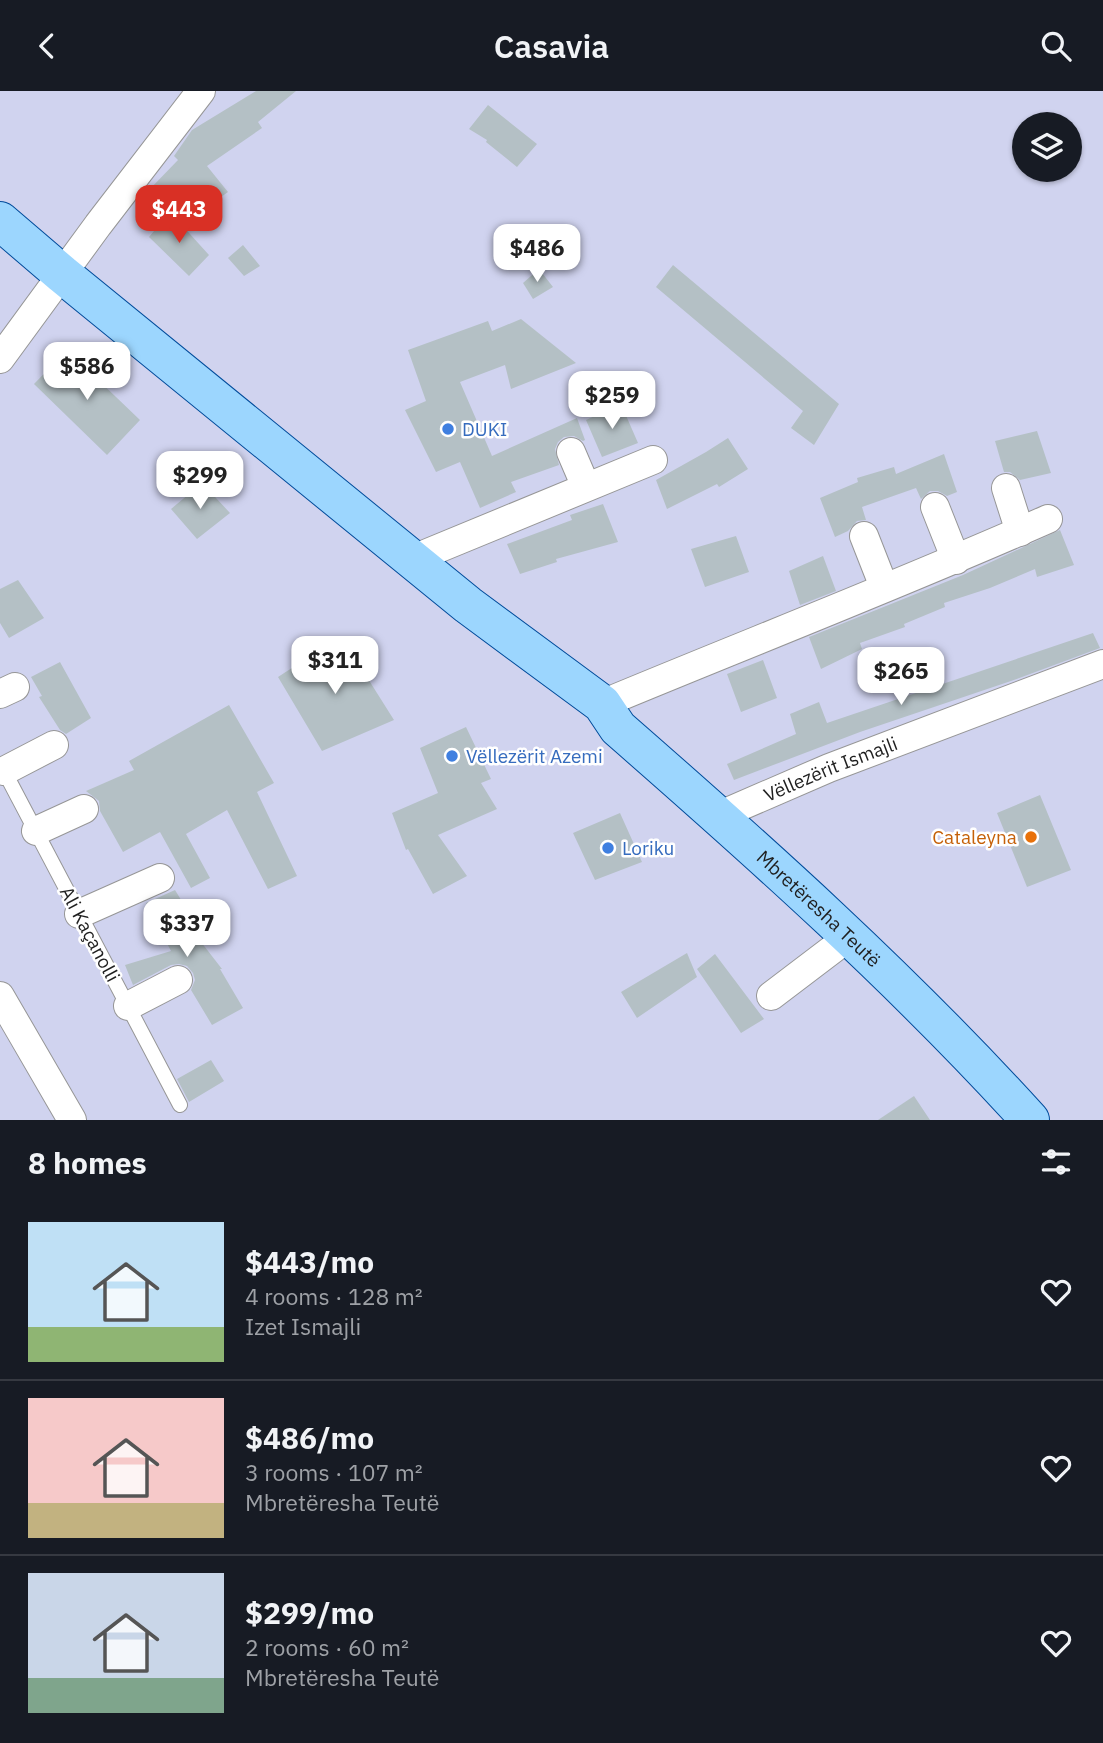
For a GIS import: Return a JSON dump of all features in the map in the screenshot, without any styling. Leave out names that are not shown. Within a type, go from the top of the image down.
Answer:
[{"type":"main road","name":"Mbretëresha Teutë","points":[[0,221],[468,605],[602,703],[618,728],[850,936],[970,1054],[1030,1120]]},
{"type":"street","points":[[0,359],[201,91]]},
{"type":"street","points":[[570,452],[586,487]]},
{"type":"street","points":[[413,559],[653,460]]},
{"type":"street","points":[[1006,488],[1020,532]]},
{"type":"street","points":[[935,507],[957,560]]},
{"type":"street","points":[[602,703],[884,587],[957,560],[1048,519]]},
{"type":"street","points":[[864,536],[884,587]]},
{"type":"street","name":"Vëllezërit Ismajli","points":[[718,816],[829,768],[1103,664]]},
{"type":"street","points":[[2,767],[54,745]]},
{"type":"street","points":[[36,831],[84,809]]},
{"type":"street","points":[[79,914],[160,878]]},
{"type":"street","points":[[771,996],[850,936]]},
{"type":"street","points":[[128,1006],[178,980]]},
{"type":"street","points":[[0,996],[72,1120]]},
{"type":"lane","name":"Ali Kaçanolli","points":[[2,767],[180,1105]]},
{"type":"shaded area","points":[[0,91],[1103,91],[1103,1120],[0,1120]]},
{"type":"building","points":[[256,91],[296,91],[258,122],[262,128],[207,166],[228,192],[214,202],[203,190],[175,217],[148,191],[178,160],[174,156],[192,130]]},
{"type":"building","points":[[488,105],[537,144],[517,167],[486,142],[487,140],[469,129]]},
{"type":"building","points":[[170,212],[209,255],[189,276],[149,237]]},
{"type":"building","points":[[243,245],[260,266],[244,276],[228,258]]},
{"type":"building","points":[[673,265],[839,404],[814,445],[791,428],[803,411],[656,287]]},
{"type":"building","points":[[539,269],[553,287],[533,299],[523,283]]},
{"type":"building","points":[[521,319],[576,363],[511,389],[505,365],[460,382],[492,456],[577,418],[585,440],[574,436],[564,437],[555,449],[559,465],[511,482],[516,492],[480,508],[460,462],[436,472],[405,410],[426,401],[408,350],[488,321],[492,331]]},
{"type":"building","points":[[67,350],[140,420],[107,455],[34,384]]},
{"type":"building","points":[[621,404],[638,443],[602,457],[586,420]]},
{"type":"building","points":[[1037,431],[1051,473],[1020,480],[1010,472],[1004,472],[995,441]]},
{"type":"building","points":[[728,438],[748,469],[719,487],[717,484],[667,509],[656,480]]},
{"type":"building","points":[[944,454],[957,492],[947,496],[938,491],[930,491],[921,499],[916,488],[862,507],[866,520],[857,521],[848,531],[835,537],[820,498],[858,482],[857,478],[894,467],[896,474]]},
{"type":"building","points":[[202,483],[230,513],[197,539],[171,509]]},
{"type":"building","points":[[603,504],[618,542],[556,559],[557,562],[520,574],[507,544],[572,520],[570,515]]},
{"type":"building","points":[[1060,530],[1074,565],[1037,577],[1035,569],[944,603],[945,607],[904,624],[905,627],[860,643],[862,649],[821,669],[809,637],[963,575]]},
{"type":"building","points":[[736,536],[749,572],[705,587],[691,549]]},
{"type":"building","points":[[823,556],[836,591],[800,605],[789,571]]},
{"type":"building","points":[[18,580],[44,618],[9,638],[0,623],[0,589]]},
{"type":"building","points":[[1093,633],[1100,648],[1011,681],[860,732],[734,780],[727,764],[796,734],[790,714],[819,702],[827,723]]},
{"type":"building","points":[[341,636],[394,720],[322,751],[278,677]]},
{"type":"building","points":[[763,660],[777,698],[741,712],[727,674]]},
{"type":"building","points":[[60,662],[91,718],[66,734],[60,730],[39,697],[42,696],[31,677]]},
{"type":"building","points":[[229,705],[274,783],[257,792],[297,876],[268,889],[227,810],[186,834],[210,878],[191,888],[160,832],[123,852],[100,811],[99,801],[86,791],[134,770],[129,761]]},
{"type":"building","points":[[466,727],[491,779],[481,783],[497,809],[438,835],[467,876],[433,894],[408,849],[406,850],[392,813],[438,793],[420,748]]},
{"type":"building","points":[[1040,795],[1071,870],[1027,887],[997,813]]},
{"type":"building","name":"Loriku","points":[[620,813],[642,862],[595,880],[573,833]]},
{"type":"building","points":[[175,890],[197,926],[191,929],[222,969],[243,1008],[212,1025],[191,990],[195,980],[187,966],[171,965],[133,985],[125,965],[171,951],[146,903]]},
{"type":"building","points":[[687,953],[697,977],[637,1018],[621,992]]},
{"type":"building","points":[[715,954],[764,1019],[741,1033],[697,969]]},
{"type":"building","points":[[211,1060],[224,1081],[189,1102],[177,1079]]},
{"type":"building","points":[[914,1096],[930,1120],[878,1120]]},
{"type":"place","name":"DUKI","points":[[448,429]]},
{"type":"place","name":"Vëllezërit Azemi","points":[[452,756]]},
{"type":"place","name":"Cataleyna","points":[[1031,837]]},
{"type":"place","name":"Loriku","points":[[608,848]]}]
